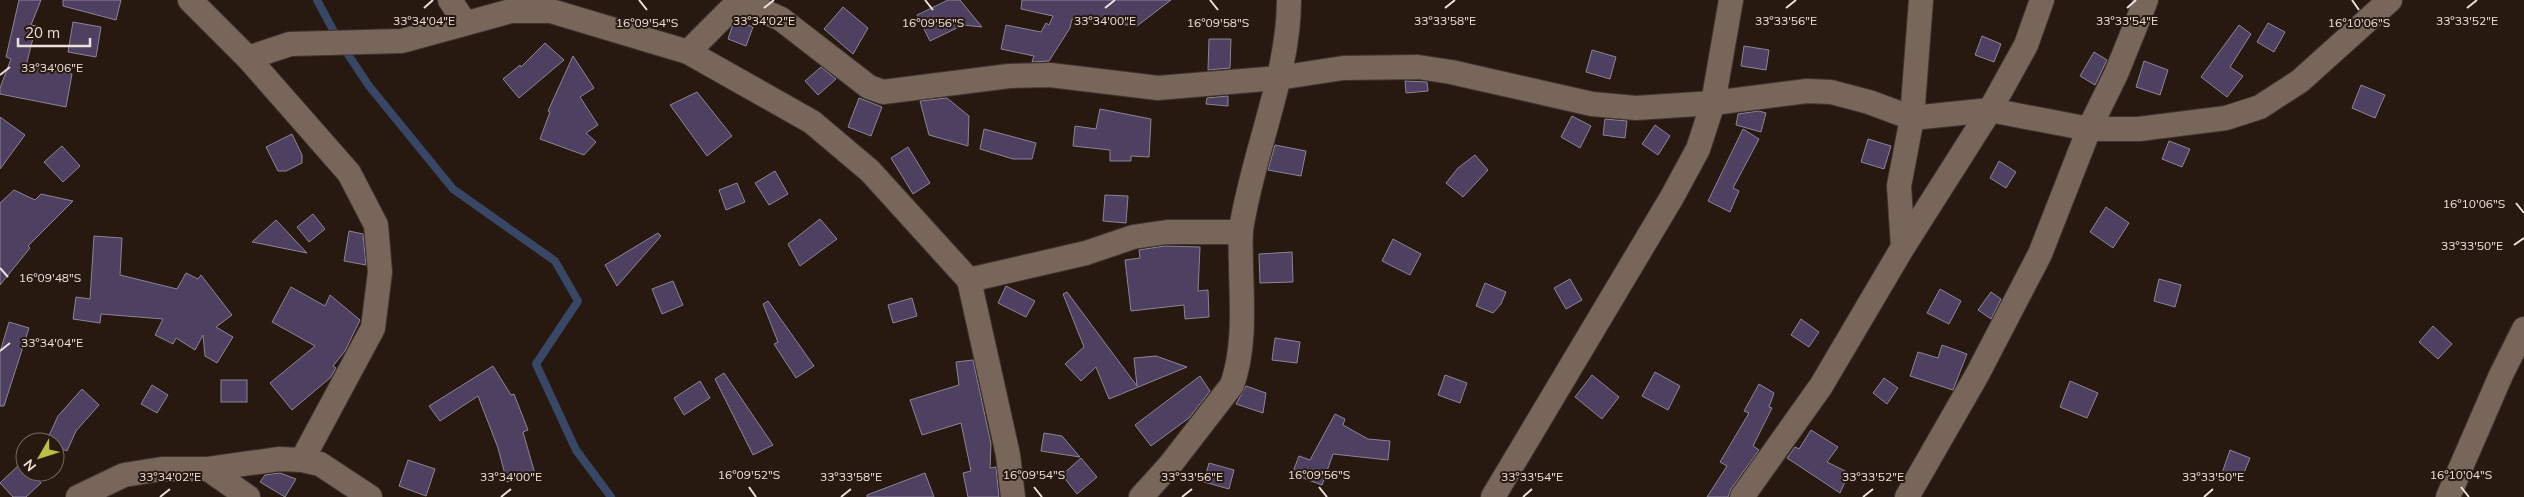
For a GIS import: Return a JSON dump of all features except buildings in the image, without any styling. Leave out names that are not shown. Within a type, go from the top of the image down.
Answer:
[{"type":"street","points":[[190,0],[248,58],[349,173],[376,225],[380,272],[373,328],[302,460]]},
{"type":"street","points":[[450,0],[465,23]]},
{"type":"street","points":[[688,52],[739,0],[781,19],[869,87],[883,92],[1010,76],[1050,75],[1158,88],[1278,78],[1343,68],[1418,67],[1451,72],[1592,104],[1636,108],[1713,103],[1807,91],[1831,92],[1869,102],[1912,118],[1990,110],[2089,129],[2139,130],[2226,118],[2260,107],[2300,81],[2390,0]]},
{"type":"street","points":[[1141,497],[1170,466],[1232,385],[1237,372],[1242,324],[1241,232],[1257,155],[1278,78],[1290,0]]},
{"type":"street","points":[[1493,497],[1698,149],[1713,103],[1731,0]]},
{"type":"street","points":[[1903,247],[1898,186],[1912,118],[1921,0]]},
{"type":"street","points":[[1742,497],[1821,386],[1903,247],[1990,110],[2026,45],[2042,0]]},
{"type":"street","points":[[1908,497],[1977,375],[2040,254],[2089,129],[2116,74],[2146,0]]},
{"type":"street","points":[[248,58],[290,44],[402,41],[511,11],[551,11],[688,52],[812,122],[870,171],[969,280],[1008,455],[1013,497]]},
{"type":"street","points":[[969,280],[1086,252],[1133,237],[1167,232],[1241,232]]},
{"type":"street","points":[[2448,497],[2501,375],[2524,329]]},
{"type":"street","points":[[78,497],[124,474],[162,469],[208,469],[279,459],[302,460],[320,464],[370,497]]},
{"type":"street","points":[[208,469],[248,497]]},
{"type":"waterway","points":[[317,0],[339,41],[369,86],[453,189],[555,261],[578,301],[536,364],[576,450],[611,497]]}]
